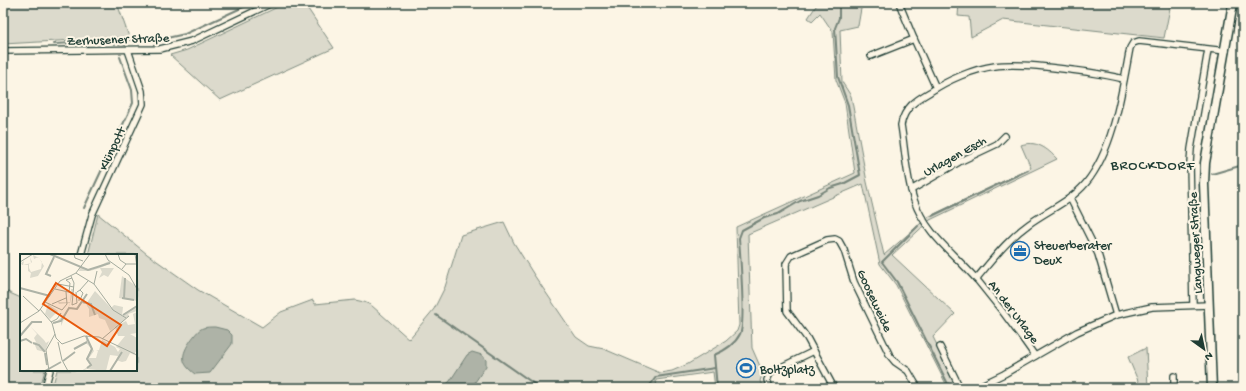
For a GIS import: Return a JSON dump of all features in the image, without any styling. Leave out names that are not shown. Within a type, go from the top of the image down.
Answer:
[{"type":"street","name":"Zerhusener Straße","points":[[3,52],[160,49],[179,46],[272,3]]},
{"type":"street","points":[[900,3],[936,88]]},
{"type":"street","name":"Langweger Straße","points":[[1212,388],[1204,184],[1205,163],[1226,51],[1233,3]]},
{"type":"street","points":[[871,56],[914,39]]},
{"type":"street","name":"An der Urlage","points":[[976,279],[1013,237],[1042,214],[1070,198],[1086,182],[1104,150],[1111,132],[1130,48],[1133,43],[1139,41],[1208,50]]},
{"type":"street","name":"Klünpott","points":[[81,254],[92,215],[143,104],[142,91],[128,50]]},
{"type":"street","points":[[1193,305],[1190,149],[1208,50],[1226,51]]},
{"type":"street","name":"Urlagen Esch","points":[[924,220],[911,190],[901,125],[902,118],[910,106],[936,88],[965,74],[993,66],[1008,64],[1082,70],[1124,79]]},
{"type":"street","name":"Urlagen Esch","points":[[911,190],[959,162],[996,144],[1005,136]]},
{"type":"street","points":[[1070,198],[1098,254],[1116,315]]},
{"type":"street","name":"An der Urlage","points":[[924,220],[936,239],[976,279],[998,305],[1035,356]]},
{"type":"street","name":"Gooseweide","points":[[834,388],[814,351],[787,311],[786,264],[791,256],[827,240],[835,239],[839,241],[844,250],[854,282],[890,356],[895,362],[908,371],[918,388]]},
{"type":"street","name":"An der Urlage","points":[[975,388],[992,381],[1078,332],[1116,315],[1152,307],[1209,305]]},
{"type":"street","points":[[940,346],[960,388]]},
{"type":"street","points":[[770,388],[767,380],[771,372],[814,351]]},
{"type":"street","points":[[45,388],[50,371]]},
{"type":"street","points":[[1174,376],[1174,388]]},
{"type":"street","points":[[992,381],[996,388]]},
{"type":"shaded area","points":[[3,3],[117,3],[129,37],[3,44]]},
{"type":"shaded area","points":[[286,3],[304,3],[334,48],[220,100],[170,55],[187,50]]},
{"type":"shaded area","points":[[818,3],[862,3],[858,26],[840,30],[842,82],[851,96],[867,182],[884,255],[928,217],[1031,168],[1021,145],[1036,144],[1045,148],[1057,159],[930,220],[892,255],[955,314],[933,337],[958,388],[948,388],[896,285],[880,264],[863,184],[748,234],[752,348],[763,373],[760,381],[763,388],[715,388],[713,372],[656,380],[657,388],[52,388],[57,371],[137,371],[137,254],[88,254],[98,214],[147,254],[198,290],[262,327],[281,312],[313,300],[315,304],[355,300],[371,305],[409,339],[434,309],[445,287],[461,235],[504,222],[514,243],[534,275],[576,337],[589,346],[604,349],[660,373],[672,371],[688,364],[726,341],[737,331],[739,325],[736,227],[855,173],[845,103],[836,80],[833,32],[820,13],[812,21],[808,18]]},
{"type":"shaded area","points":[[959,3],[1171,3],[1164,38],[1003,20],[971,37],[969,17],[958,16]]},
{"type":"shaded area","points":[[3,290],[20,298],[20,371],[45,371],[40,388],[3,388]]},
{"type":"shaded area","points":[[215,327],[227,330],[232,335],[232,344],[210,373],[195,374],[190,370],[185,362],[185,350],[199,330]]},
{"type":"shaded area","points":[[1146,348],[1148,388],[1141,388],[1128,357]]},
{"type":"shaded area","points":[[472,352],[482,355],[486,360],[486,366],[471,388],[442,388],[450,381],[467,355]]},
{"type":"waterway","points":[[130,40],[167,38],[185,34],[252,3]]},
{"type":"waterway","points":[[717,388],[714,355],[732,344],[738,338],[742,328],[743,317],[739,238],[742,230],[764,218],[778,214],[800,201],[818,195],[860,175],[848,105],[838,77],[835,28],[839,18],[839,3]]},
{"type":"waterway","points":[[114,44],[115,41],[119,40]]},
{"type":"waterway","points":[[54,44],[115,41]]},
{"type":"waterway","points":[[84,208],[133,103],[132,90],[120,57]]},
{"type":"waterway","points":[[1212,174],[1243,165]]},
{"type":"waterway","points":[[932,216],[1028,170]]},
{"type":"waterway","points":[[918,226],[882,262],[897,282],[950,388]]},
{"type":"waterway","points":[[436,315],[540,388]]},
{"type":"waterway","points":[[648,388],[656,377],[715,368]]},
{"type":"place","name":"Steuerberater Deux","points":[[1020,251]]},
{"type":"place","name":"Boltzplatz","points":[[746,368]]},
{"type":"district","name":"BROCKDORF","points":[[1153,164]]}]
